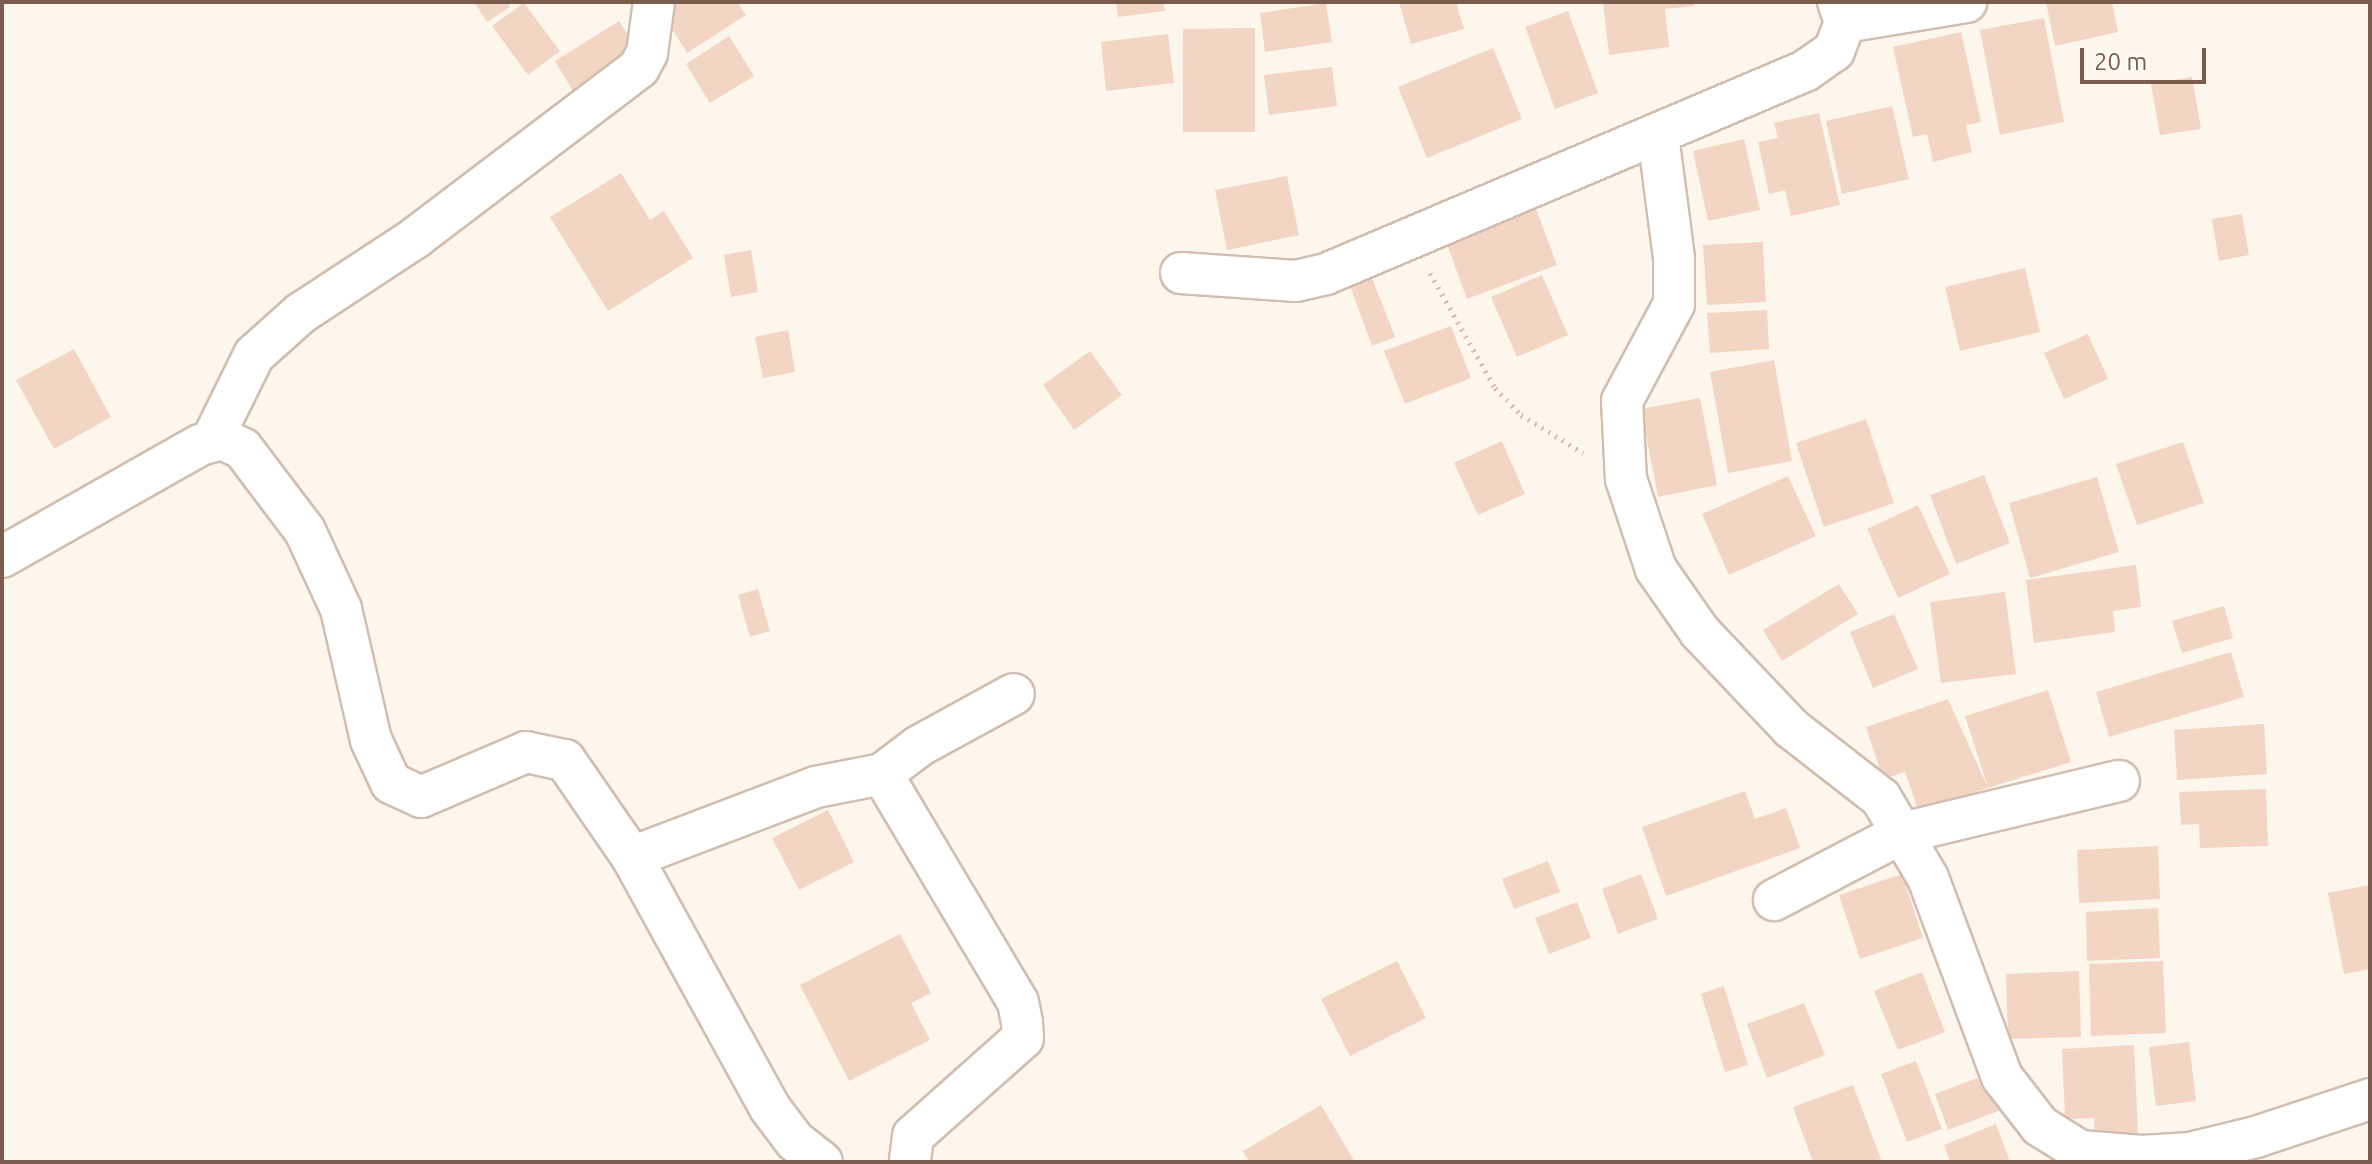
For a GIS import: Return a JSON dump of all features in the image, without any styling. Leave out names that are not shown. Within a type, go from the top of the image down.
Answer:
[{"type":"street","points":[[2,557],[212,440],[254,355],[289,324],[415,238],[639,68],[647,53],[654,2]]},
{"type":"street","points":[[1181,273],[1296,281],[1326,274],[1805,71],[1834,51],[1842,12],[1966,2]]},
{"type":"street","points":[[1658,135],[1674,259],[1674,304],[1622,401],[1626,479],[1656,569],[1700,632],[1791,728],[1881,798],[1928,878],[2002,1077],[2040,1126],[2080,1151],[2142,1156],[2190,1153],[2370,1099]]},
{"type":"street","points":[[212,440],[243,449],[305,531],[341,609],[371,740],[391,783],[421,797],[526,752],[556,755],[565,760],[632,857],[770,1108],[795,1141],[822,1162]]},
{"type":"street","points":[[632,857],[830,783],[882,774],[919,746],[1014,694]]},
{"type":"street","points":[[882,774],[1018,1002],[1022,1023],[1023,1038],[913,1136],[910,1162]]},
{"type":"street","points":[[1774,900],[1902,833],[2119,781]]},
{"type":"path","points":[[1410,238],[1495,388],[1521,415],[1626,479]]},
{"type":"building","points":[[474,2],[507,2],[510,7],[487,22]]},
{"type":"building","points":[[665,2],[737,2],[746,15],[687,53],[658,6]]},
{"type":"building","points":[[1116,2],[1163,2],[1165,11],[1118,17]]},
{"type":"building","points":[[1399,2],[1456,2],[1464,29],[1411,44]]},
{"type":"building","points":[[1603,2],[1694,2],[1694,6],[1665,9],[1669,47],[1609,55]]},
{"type":"building","points":[[2046,2],[2112,2],[2118,32],[2055,46]]},
{"type":"building","points":[[524,3],[560,51],[528,75],[492,26]]},
{"type":"building","points":[[1326,3],[1332,42],[1265,52],[1260,13]]},
{"type":"building","points":[[1568,11],[1598,93],[1555,109],[1525,27]]},
{"type":"building","points":[[2044,18],[2064,122],[2000,135],[1980,30]]},
{"type":"building","points":[[619,21],[640,54],[575,94],[555,61]]},
{"type":"building","points":[[1255,28],[1255,132],[1183,132],[1183,29]]},
{"type":"building","points":[[1961,32],[1981,122],[1966,125],[1972,152],[1933,162],[1927,134],[1913,137],[1893,47]]},
{"type":"building","points":[[1168,34],[1174,83],[1106,91],[1101,42]]},
{"type":"building","points":[[729,36],[754,76],[710,103],[686,64]]},
{"type":"building","points":[[1493,48],[1522,119],[1427,158],[1398,87]]},
{"type":"building","points":[[1332,67],[1337,106],[1269,115],[1264,75]]},
{"type":"building","points":[[2192,77],[2201,129],[2160,135],[2151,84]]},
{"type":"building","points":[[1892,106],[1909,179],[1842,194],[1826,121]]},
{"type":"building","points":[[1819,113],[1840,205],[1791,216],[1785,190],[1769,194],[1758,142],[1778,138],[1774,123]]},
{"type":"building","points":[[1744,139],[1760,210],[1708,221],[1693,151]]},
{"type":"building","points":[[621,173],[650,220],[664,211],[693,258],[608,311],[550,217]]},
{"type":"building","points":[[1287,176],[1299,235],[1227,250],[1215,190]]},
{"type":"building","points":[[1535,206],[1557,265],[1467,299],[1445,239]]},
{"type":"building","points":[[2242,214],[2249,255],[2219,261],[2212,219]]},
{"type":"building","points":[[1763,242],[1766,302],[1707,305],[1703,245]]},
{"type":"building","points":[[751,250],[758,292],[731,297],[724,255]]},
{"type":"building","points":[[2025,268],[2040,332],[1960,351],[1945,287]]},
{"type":"building","points":[[1371,275],[1395,337],[1372,346],[1349,283]]},
{"type":"building","points":[[1542,275],[1568,335],[1517,357],[1491,297]]},
{"type":"building","points":[[1767,310],[1769,349],[1710,353],[1707,313]]},
{"type":"building","points":[[1451,326],[1471,378],[1405,404],[1384,351]]},
{"type":"building","points":[[788,330],[795,372],[763,378],[755,337]]},
{"type":"building","points":[[2088,334],[2108,379],[2064,399],[2044,353]]},
{"type":"building","points":[[74,349],[111,417],[54,449],[16,380]]},
{"type":"building","points":[[1090,351],[1122,395],[1074,430],[1043,385]]},
{"type":"building","points":[[1774,360],[1792,461],[1728,473],[1710,372]]},
{"type":"building","points":[[1700,398],[1717,485],[1658,497],[1641,409]]},
{"type":"building","points":[[1866,419],[1894,503],[1824,527],[1796,443]]},
{"type":"building","points":[[1502,441],[1525,494],[1478,515],[1454,463]]},
{"type":"building","points":[[2183,442],[2204,503],[2137,525],[2116,464]]},
{"type":"building","points":[[1984,475],[2010,543],[1956,564],[1930,495]]},
{"type":"building","points":[[1788,476],[1816,536],[1729,575],[1702,514]]},
{"type":"building","points":[[2097,477],[2119,552],[2030,578],[2009,503]]},
{"type":"building","points":[[1918,505],[1950,574],[1898,598],[1867,529]]},
{"type":"building","points":[[2136,565],[2141,607],[2113,611],[2115,632],[2034,643],[2026,580]]},
{"type":"building","points":[[1839,584],[1858,614],[1782,661],[1763,630]]},
{"type":"building","points":[[758,589],[770,631],[750,637],[738,595]]},
{"type":"building","points":[[2005,592],[2016,674],[1941,683],[1930,602]]},
{"type":"building","points":[[2224,606],[2233,638],[2182,653],[2172,621]]},
{"type":"building","points":[[1894,614],[1918,669],[1873,688],[1850,632]]},
{"type":"building","points":[[2231,652],[2244,697],[2109,737],[2096,692]]},
{"type":"building","points":[[2048,690],[2071,762],[1918,810],[1905,772],[1883,779],[1866,727],[1948,699],[1988,788],[1965,716]]},
{"type":"building","points":[[2264,724],[2267,774],[2177,780],[2174,730]]},
{"type":"building","points":[[2266,789],[2268,846],[2200,848],[2199,824],[2181,825],[2179,792]]},
{"type":"building","points":[[1745,791],[1755,819],[1786,808],[1800,848],[1666,896],[1642,827]]},
{"type":"building","points":[[828,810],[854,862],[799,890],[772,838]]},
{"type":"building","points":[[2158,846],[2160,899],[2079,903],[2077,850]]},
{"type":"building","points":[[1548,861],[1560,892],[1514,909],[1502,879]]},
{"type":"building","points":[[1641,874],[1658,919],[1618,934],[1602,889]]},
{"type":"building","points":[[1902,874],[1923,938],[1860,959],[1839,895]]},
{"type":"building","points":[[2370,885],[2370,969],[2344,974],[2328,893]]},
{"type":"building","points":[[1577,902],[1591,938],[1549,954],[1535,918]]},
{"type":"building","points":[[2158,908],[2160,958],[2087,961],[2086,912]]},
{"type":"building","points":[[900,934],[931,993],[911,1003],[930,1040],[849,1081],[800,985]]},
{"type":"building","points":[[1397,961],[1426,1018],[1350,1056],[1321,999]]},
{"type":"building","points":[[2163,961],[2166,1033],[2091,1036],[2089,964]]},
{"type":"building","points":[[2079,971],[2081,1037],[2008,1039],[2006,974]]},
{"type":"building","points":[[1922,972],[1945,1032],[1898,1050],[1874,991]]},
{"type":"building","points":[[1724,986],[1748,1065],[1725,1072],[1701,994]]},
{"type":"building","points":[[1804,1003],[1825,1055],[1767,1078],[1747,1024]]},
{"type":"building","points":[[2189,1042],[2196,1101],[2156,1106],[2149,1047]]},
{"type":"building","points":[[2134,1045],[2138,1134],[2095,1137],[2094,1118],[2065,1119],[2062,1049]]},
{"type":"building","points":[[1916,1061],[1942,1129],[1907,1142],[1881,1074]]},
{"type":"building","points":[[1988,1074],[2001,1110],[1948,1130],[1935,1094]]},
{"type":"building","points":[[1853,1085],[1882,1162],[1813,1162],[1793,1107]]},
{"type":"building","points":[[1321,1105],[1355,1162],[1249,1162],[1243,1151]]},
{"type":"building","points":[[1996,1124],[2010,1162],[1950,1162],[1944,1145]]}]
